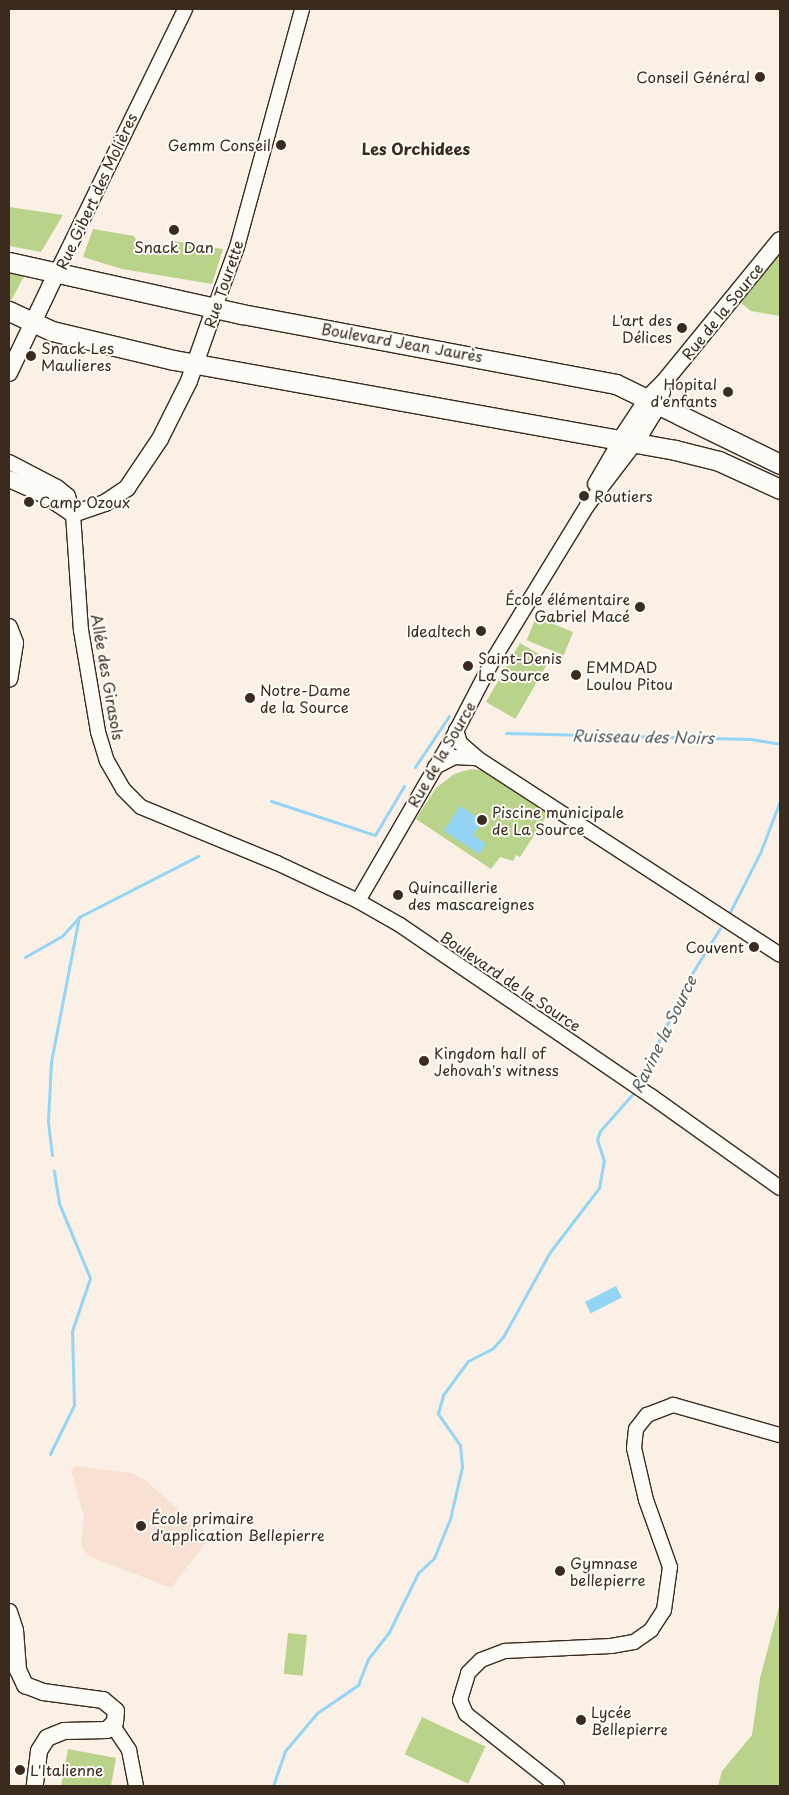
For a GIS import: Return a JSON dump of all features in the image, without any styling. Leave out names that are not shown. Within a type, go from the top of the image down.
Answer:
[{"type":"main road","name":"Rue de la Source","points":[[629,440],[664,382],[716,315],[780,240]]},
{"type":"main road","name":"Boulevard Jean Jaurès","points":[[9,262],[215,308],[596,379],[626,387],[780,464]]},
{"type":"main road","name":"Rue Gibert des Molières","points":[[9,373],[57,272]]},
{"type":"main road","name":"Rue Tourette","points":[[73,514],[105,503],[127,488],[160,440],[196,364],[215,308]]},
{"type":"main road","points":[[9,311],[52,331],[196,364],[629,440],[719,461],[780,488]]},
{"type":"main road","points":[[9,479],[45,495],[73,514]]},
{"type":"main road","points":[[9,628],[15,643],[9,680]]},
{"type":"main road","points":[[9,1612],[15,1630],[18,1670],[25,1685],[43,1692],[103,1700],[116,1711],[112,1726],[99,1732],[64,1732],[47,1738],[39,1751],[35,1786]]},
{"type":"street","name":"Rue Gibert des Molières","points":[[57,272],[185,9]]},
{"type":"street","name":"Rue Tourette","points":[[215,308],[237,247],[302,9]]},
{"type":"street","name":"Rue de la Source","points":[[358,901],[434,767],[450,752],[456,730],[493,660],[629,440]]},
{"type":"street","points":[[9,462],[62,491],[68,496],[73,514]]},
{"type":"street","name":"Allée des Girasols","points":[[73,514],[81,630],[98,732],[107,761],[124,789],[141,807],[277,863],[358,901]]},
{"type":"street","points":[[456,730],[460,743],[477,758],[780,955]]},
{"type":"street","points":[[450,752],[477,758]]},
{"type":"street","name":"Boulevard de la Source","points":[[358,901],[484,981],[780,1188]]},
{"type":"street","points":[[557,1786],[466,1714],[460,1700],[468,1674],[481,1660],[505,1651],[611,1646],[634,1642],[651,1630],[664,1610],[670,1567],[646,1500],[634,1448],[636,1429],[647,1415],[673,1405],[780,1435]]},
{"type":"street","points":[[112,1726],[129,1750],[136,1786]]},
{"type":"shaded area","name":"École primaire d'application Bellepierre","points":[[76,1466],[132,1473],[144,1479],[210,1537],[171,1588],[89,1556],[81,1546],[84,1516],[71,1470]]},
{"type":"green space","points":[[9,207],[63,215],[41,252],[9,246]]},
{"type":"green space","points":[[93,229],[134,236],[139,245],[178,250],[174,241],[223,249],[212,284],[122,269],[83,257]]},
{"type":"green space","points":[[780,248],[780,316],[751,311],[742,304],[743,293]]},
{"type":"green space","points":[[9,268],[26,272],[10,303],[9,302]]},
{"type":"green space","points":[[536,617],[573,632],[564,655],[527,640]]},
{"type":"green space","points":[[520,643],[549,660],[515,719],[486,702]]},
{"type":"green space","name":"Piscine municipale de La Source","points":[[471,769],[481,770],[548,814],[520,857],[516,855],[513,861],[500,857],[491,869],[416,819],[436,788],[454,774]]},
{"type":"green space","points":[[780,1603],[780,1786],[718,1786],[722,1771],[752,1735],[760,1678]]},
{"type":"green space","points":[[288,1633],[307,1635],[303,1676],[284,1674]]},
{"type":"green space","points":[[422,1717],[485,1747],[468,1784],[405,1754]]},
{"type":"green space","points":[[68,1749],[116,1758],[111,1786],[61,1786]]},
{"type":"water","points":[[460,806],[483,821],[473,835],[486,844],[479,854],[444,831]]},
{"type":"water","points":[[616,1286],[622,1298],[591,1313],[585,1302]]},
{"type":"waterway","name":"Ruisseau des Noirs","points":[[415,767],[449,716]]},
{"type":"waterway","name":"Ruisseau des Noirs","points":[[506,733],[750,739],[780,744]]},
{"type":"waterway","name":"Ruisseau des Noirs","points":[[271,801],[375,835],[404,786]]},
{"type":"waterway","name":"Ravine la Source","points":[[729,914],[760,853],[780,801]]},
{"type":"waterway","name":"Ruisseau des Noirs","points":[[25,957],[62,936],[79,917],[198,856]]},
{"type":"waterway","points":[[52,1155],[48,1121],[51,1062],[79,917]]},
{"type":"waterway","name":"Ravine la Source","points":[[639,1082],[691,975],[720,928]]},
{"type":"waterway","name":"Ravine la Source","points":[[273,1786],[285,1751],[317,1713],[358,1685],[368,1659],[389,1632],[418,1573],[434,1558],[450,1519],[462,1467],[460,1445],[438,1413],[443,1395],[468,1361],[493,1348],[503,1337],[550,1252],[599,1188],[604,1161],[597,1140],[600,1131],[636,1090]]},
{"type":"waterway","points":[[50,1454],[74,1405],[72,1331],[90,1278],[59,1203],[54,1170]]},
{"type":"place","name":"Conseil Général","points":[[760,77]]},
{"type":"place","name":"Gemm Conseil","points":[[281,145]]},
{"type":"place","name":"Snack Dan","points":[[174,230]]},
{"type":"place","name":"L'art des Délices","points":[[682,328]]},
{"type":"place","name":"Snack Les Maulieres","points":[[31,356]]},
{"type":"place","name":"Hopital d'enfants","points":[[728,392]]},
{"type":"place","name":"Routiers","points":[[584,496]]},
{"type":"place","name":"Camp Ozoux","points":[[29,502]]},
{"type":"place","name":"École élémentaire Gabriel Macé","points":[[640,607]]},
{"type":"place","name":"Idealtech","points":[[481,631]]},
{"type":"place","name":"Saint-Denis La Source","points":[[468,666]]},
{"type":"place","name":"EMMDAD Loulou Pitou","points":[[576,675]]},
{"type":"place","name":"Notre-Dame de la Source","points":[[250,698]]},
{"type":"place","name":"Piscine municipale de La Source","points":[[482,820]]},
{"type":"place","name":"Quincaillerie des mascareignes","points":[[398,895]]},
{"type":"place","name":"Couvent","points":[[754,947]]},
{"type":"place","name":"Kingdom hall of Jehovah's witness","points":[[424,1061]]},
{"type":"place","name":"École primaire d'application Bellepierre","points":[[141,1526]]},
{"type":"place","name":"Gymnase bellepierre","points":[[560,1571]]},
{"type":"place","name":"Lycée Bellepierre","points":[[581,1720]]},
{"type":"place","name":"L'Italienne","points":[[20,1770]]},
{"type":"district","name":"Les Orchidees","points":[[416,148]]}]
